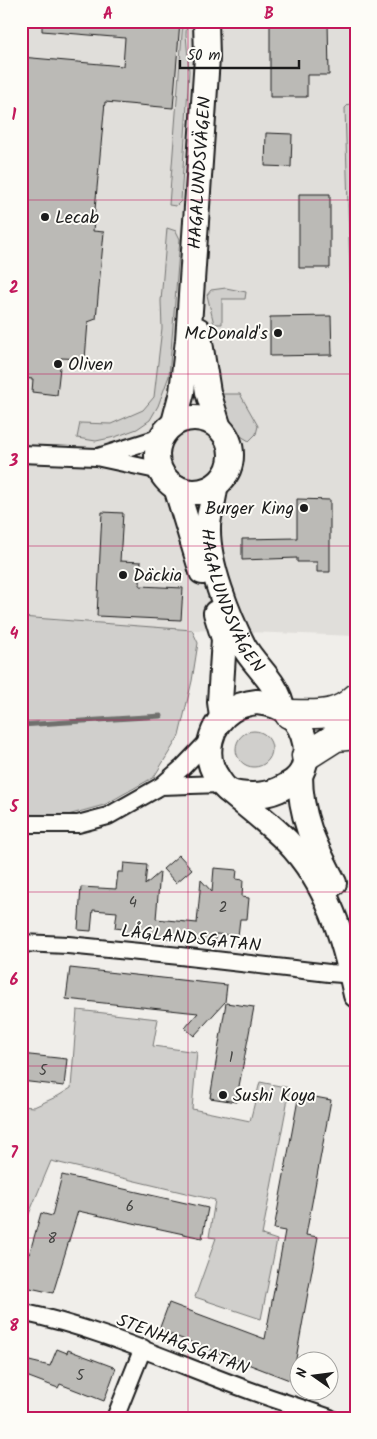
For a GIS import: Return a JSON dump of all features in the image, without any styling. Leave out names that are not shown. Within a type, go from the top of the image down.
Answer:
[{"type":"highway","points":[[286,711],[333,713],[342,710],[356,698]]},
{"type":"highway","points":[[303,766],[336,737],[356,735]]},
{"type":"street","name":"HAGALUNDSVÄGEN","points":[[168,430],[182,392],[188,340],[207,58],[206,21]]},
{"type":"street","name":"HAGALUNDSVÄGEN","points":[[207,58],[216,21]]},
{"type":"street","name":"HAGALUNDSVÄGEN","points":[[192,286],[208,392],[218,425]]},
{"type":"street","points":[[21,454],[96,457],[168,479],[189,492],[203,491],[215,486],[223,479],[228,470],[232,455],[229,440],[218,425],[204,418],[189,418],[168,430],[96,457]]},
{"type":"street","points":[[168,430],[157,454],[168,479]]},
{"type":"street","name":"HAGALUNDSVÄGEN","points":[[168,479],[224,639],[220,702],[222,717]]},
{"type":"street","name":"HAGALUNDSVÄGEN","points":[[215,486],[215,494],[208,517],[214,572],[240,639],[248,654],[281,699],[286,711],[300,726],[305,740],[300,791],[310,834],[336,888],[356,938]]},
{"type":"street","points":[[21,824],[78,824],[108,816],[161,786],[183,767],[210,739],[222,717],[238,707],[257,702],[270,704],[286,711]]},
{"type":"street","points":[[210,739],[209,755],[213,771],[225,787],[286,840],[301,857],[315,878],[328,902],[343,940],[354,981]]},
{"type":"street","points":[[161,786],[225,787],[245,795],[261,795],[275,792],[290,784],[303,766]]},
{"type":"street","name":"LÅGLANDSGATAN","points":[[21,943],[68,945],[354,981]]},
{"type":"street","name":"STENHAGSGATAN","points":[[21,1312],[52,1318],[143,1348],[254,1392],[330,1418]]},
{"type":"street","points":[[115,1418],[143,1348]]},
{"type":"shaded area","points":[[21,21],[351,21],[353,100],[345,108],[356,467],[356,636],[192,630],[21,617]]},
{"type":"shaded area","points":[[183,21],[187,21],[186,34],[189,71],[181,201],[176,206],[169,205]]},
{"type":"shaded area","points":[[351,21],[356,21],[356,467],[345,108],[353,100]]},
{"type":"shaded area","points":[[167,228],[176,231],[180,239],[169,376],[158,406],[150,420],[137,429],[96,441],[77,438],[80,423],[111,424],[143,410],[154,397],[162,328],[161,301]]},
{"type":"shaded area","points":[[226,288],[246,292],[245,299],[222,299],[222,324],[214,324],[207,295],[211,290]]},
{"type":"shaded area","points":[[221,394],[240,394],[258,426],[256,434],[249,441],[234,432],[217,399]]},
{"type":"shaded area","points":[[21,617],[192,630],[198,643],[192,681],[179,736],[154,777],[104,805],[57,818],[21,815]]},
{"type":"shaded area","points":[[254,731],[267,736],[272,749],[267,762],[254,767],[241,762],[236,749],[241,736]]},
{"type":"shaded area","points":[[77,1010],[158,1019],[153,1046],[197,1052],[192,1109],[250,1121],[260,1082],[290,1088],[262,1235],[277,1240],[261,1319],[195,1297],[216,1238],[209,1237],[215,1200],[51,1161],[21,1233],[21,1106],[34,1107],[71,1088]]},
{"type":"building","points":[[42,21],[180,21],[173,108],[105,102],[93,231],[104,232],[96,319],[88,322],[85,359],[61,358],[57,395],[32,392],[33,379],[21,378],[21,57],[123,66],[125,38],[42,31]]},
{"type":"building","points":[[270,21],[328,21],[329,75],[307,75],[307,97],[270,97]]},
{"type":"building","points":[[266,133],[292,134],[291,167],[265,166]]},
{"type":"building","points":[[299,194],[330,194],[330,268],[299,268]]},
{"type":"building","points":[[331,316],[332,355],[270,356],[270,317]]},
{"type":"building","points":[[297,499],[330,500],[330,572],[317,572],[317,562],[297,562],[297,558],[242,560],[242,539],[297,538]]},
{"type":"building","points":[[102,512],[123,513],[120,561],[141,562],[140,586],[183,588],[181,620],[97,616]]},
{"type":"building","points":[[179,855],[192,869],[176,883],[163,869]]},
{"type":"building","points":[[124,863],[147,865],[145,885],[160,872],[156,919],[197,923],[201,880],[212,892],[214,868],[237,870],[236,879],[243,880],[242,897],[249,898],[247,919],[240,919],[238,936],[216,934],[215,942],[122,934],[123,929],[115,928],[117,912],[93,910],[91,931],[78,930],[81,887],[116,889],[118,872],[123,872]]},
{"type":"building","points":[[70,968],[227,985],[225,1002],[194,1036],[185,1028],[198,1013],[66,999]]},
{"type":"building","points":[[226,1003],[254,1007],[236,1102],[210,1098]]},
{"type":"building","points":[[21,1054],[67,1059],[64,1086],[21,1081]]},
{"type":"building","points":[[299,1094],[331,1100],[306,1235],[318,1237],[297,1352],[290,1352],[290,1380],[159,1330],[169,1303],[265,1339],[285,1231],[274,1229]]},
{"type":"building","points":[[62,1175],[208,1208],[202,1238],[78,1211],[53,1293],[21,1286],[21,1253],[29,1255],[41,1213],[52,1216]]},
{"type":"building","points":[[57,1349],[67,1353],[68,1350],[116,1368],[104,1401],[60,1384],[58,1388],[21,1374],[21,1359],[50,1366]]},
{"type":"waterway","points":[[21,725],[161,716]]},
{"type":"place","name":"Lecab","points":[[45,217]]},
{"type":"place","name":"McDonald's","points":[[278,333]]},
{"type":"place","name":"Oliven","points":[[58,364]]},
{"type":"place","name":"Burger King","points":[[304,508]]},
{"type":"place","name":"Däckia","points":[[123,575]]},
{"type":"place","name":"Sushi Koya","points":[[223,1095]]}]
